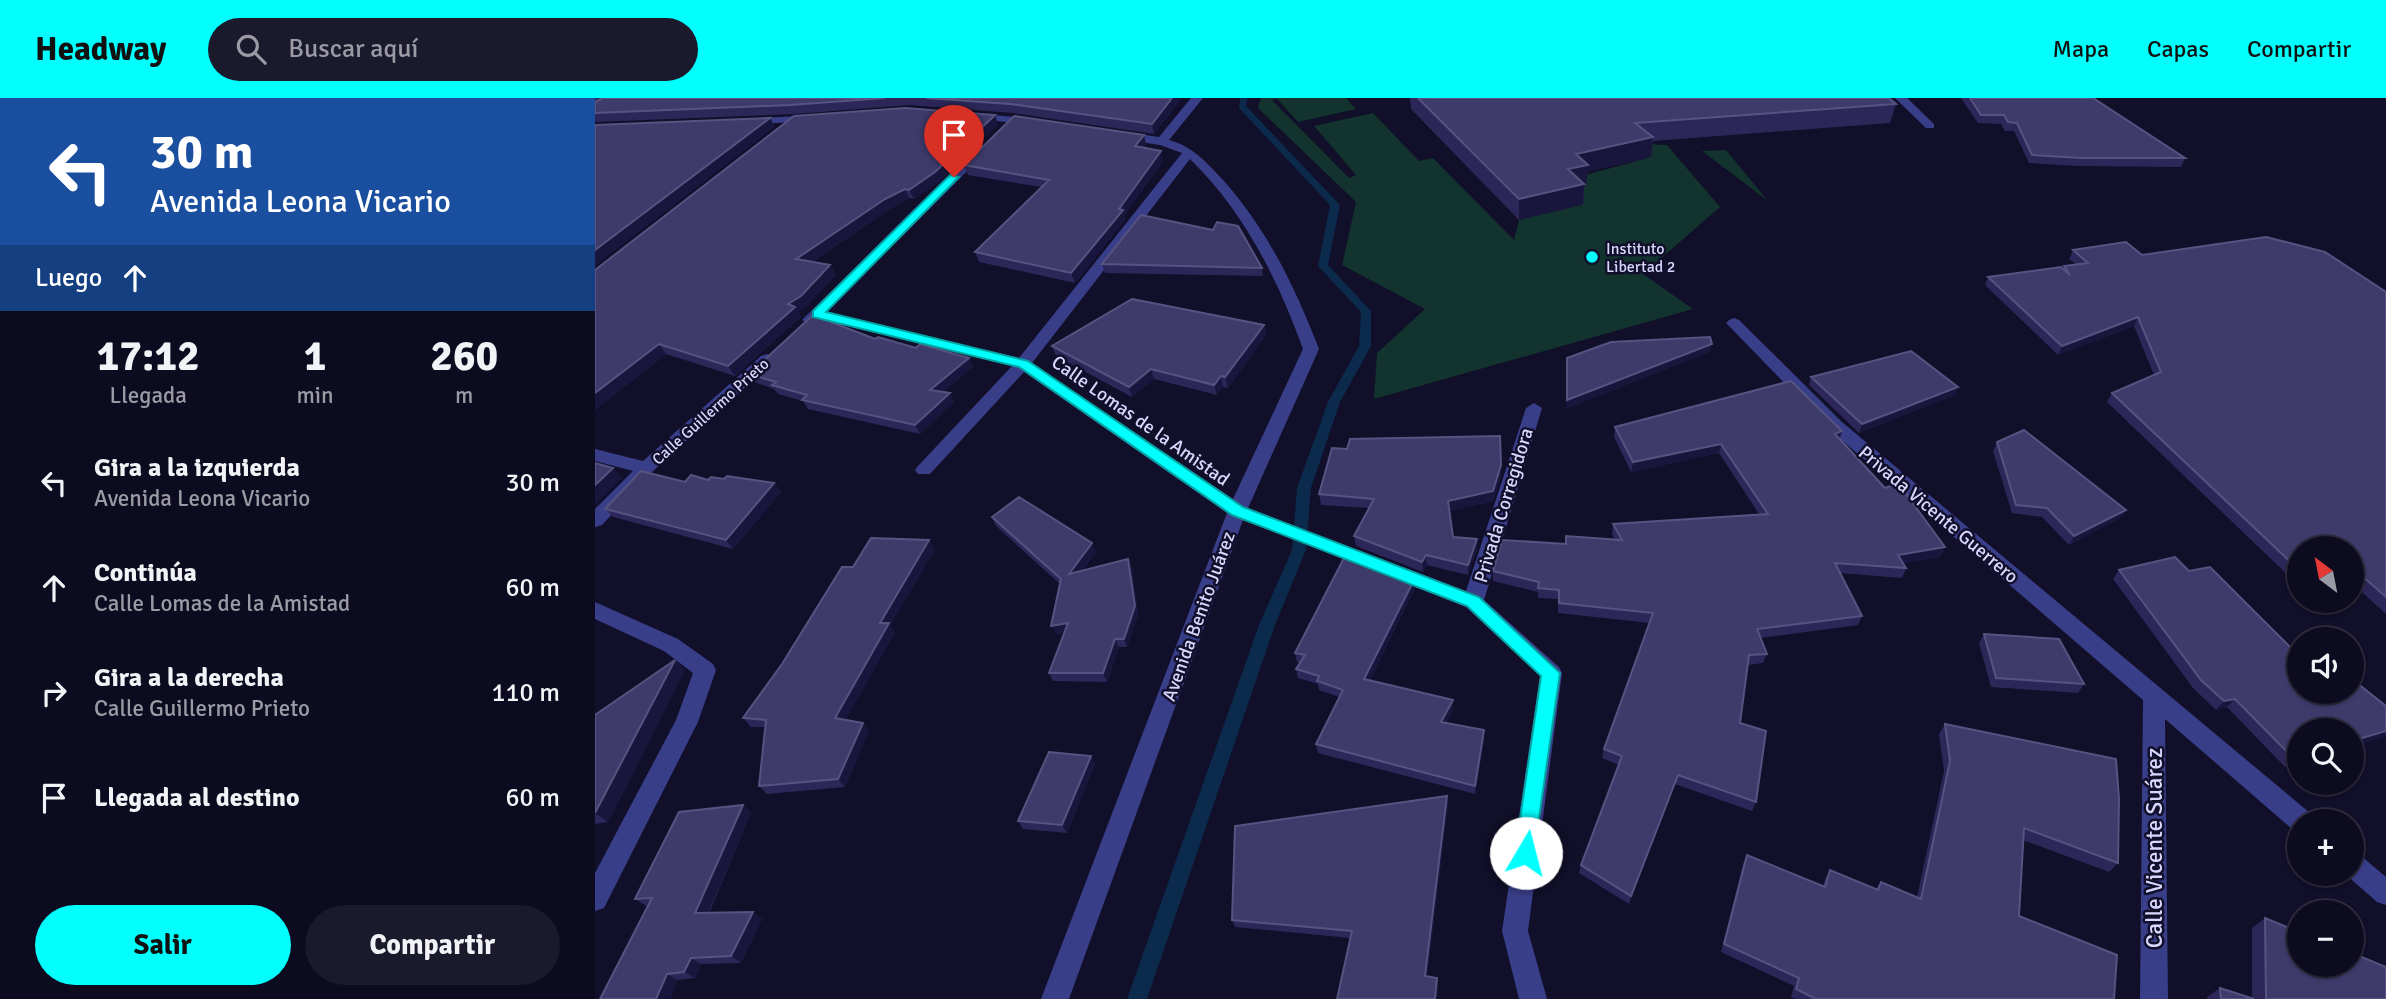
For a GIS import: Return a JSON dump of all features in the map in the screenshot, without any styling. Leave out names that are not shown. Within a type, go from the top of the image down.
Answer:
[{"type":"street","points":[[1163,141],[1197,98]]},
{"type":"street","points":[[1901,98],[1930,126]]},
{"type":"street","points":[[961,115],[1054,125]]},
{"type":"street","points":[[728,123],[833,117]]},
{"type":"street","points":[[797,332],[1013,119]]},
{"type":"street","points":[[774,136],[795,120]]},
{"type":"street","name":"Avenida Benito Juárez","points":[[1055,999],[1237,511],[1311,349],[1287,286],[1263,238],[1231,196],[1189,152],[1163,141],[1108,133]]},
{"type":"street","points":[[924,470],[1023,364],[1189,152]]},
{"type":"street","name":"Calle Lomas de la Amistad","points":[[817,314],[1023,364],[1237,511],[1473,601]]},
{"type":"street","name":"Privada Vicente Guerrero","points":[[1734,323],[1836,426],[2287,809]]},
{"type":"street","name":"Calle Guillermo Prieto","points":[[595,520],[646,468],[777,350]]},
{"type":"street","name":"Privada Corregidora","points":[[1473,601],[1534,408]]},
{"type":"street","name":"Calle Guillermo Prieto","points":[[595,455],[646,468]]},
{"type":"street","points":[[1473,601],[1551,673],[1515,931],[1533,999]]},
{"type":"street","points":[[595,610],[671,645],[705,670],[687,722],[595,899]]},
{"type":"street","name":"Calle Vicente Suárez","points":[[2154,696],[2154,999]]},
{"type":"street","points":[[2364,874],[2386,893]]},
{"type":"green space","points":[[1261,98],[1346,98],[1356,109],[1298,122],[1277,99],[1272,100],[1349,178],[1356,175],[1314,126],[1373,113],[1419,161],[1433,158],[1514,240],[1519,220],[1582,205],[1578,177],[1651,157],[1651,154],[1626,133],[1647,144],[1667,145],[1720,207],[1643,274],[1693,309],[1374,399],[1377,353],[1425,309],[1342,265],[1356,202],[1258,108]]},
{"type":"green space","points":[[1726,150],[1768,201],[1702,151]]},
{"type":"building","points":[[603,98],[885,98],[595,113],[595,102]]},
{"type":"building","points":[[926,98],[1172,98],[1152,124],[1010,104]]},
{"type":"building","points":[[1418,98],[1889,98],[1896,104],[1635,123],[1653,137],[1576,154],[1588,165],[1568,169],[1584,184],[1519,199]]},
{"type":"building","points":[[1970,98],[2093,98],[2185,158],[2032,155],[2017,123],[2008,122],[2004,115],[1981,115]]},
{"type":"building","points":[[905,108],[995,115],[935,172],[909,190],[905,189],[885,199],[796,259],[830,265],[801,296],[788,304],[795,307],[728,366],[659,344],[595,393],[595,270],[794,116]]},
{"type":"building","points":[[1014,116],[1144,135],[1135,146],[1161,151],[1119,209],[1123,210],[1071,273],[975,252],[1049,180],[964,165]]},
{"type":"building","points":[[770,118],[595,250],[595,125]]},
{"type":"building","points":[[1141,215],[1213,230],[1217,222],[1238,226],[1262,268],[1102,264]]},
{"type":"building","points":[[2266,237],[2325,252],[2386,292],[2386,597],[2364,578],[2364,536],[2287,536],[2287,559],[2112,393],[2161,372],[2138,317],[2062,346],[1988,277],[2061,267],[2070,275],[2064,266],[2088,263],[2073,250],[2126,242],[2142,255]]},
{"type":"building","points":[[1132,299],[1264,325],[1225,377],[1221,376],[1214,385],[1151,369],[1129,387],[1052,346]]},
{"type":"building","points":[[813,315],[875,339],[878,337],[916,348],[920,344],[969,358],[930,390],[950,393],[915,425],[802,400],[807,395],[772,385],[776,382],[749,374]]},
{"type":"building","points":[[1710,337],[1712,344],[1567,400],[1567,358],[1611,342]]},
{"type":"building","points":[[1911,351],[1958,387],[1862,424],[1811,377]]},
{"type":"building","points":[[1791,381],[1842,431],[1835,434],[1885,488],[1898,483],[1945,547],[1898,555],[1906,568],[1835,563],[1862,616],[1757,629],[1767,654],[1749,655],[1740,723],[1766,731],[1756,802],[1678,775],[1631,896],[1581,865],[1622,756],[1604,749],[1653,613],[1559,603],[1559,590],[1538,588],[1539,582],[1493,571],[1502,540],[1566,544],[1566,536],[1622,540],[1613,524],[1768,514],[1721,444],[1633,462],[1615,427]]},
{"type":"building","points":[[2024,430],[2126,510],[2074,536],[2047,508],[2016,505],[1997,442]]},
{"type":"building","points":[[1500,436],[1501,465],[1493,491],[1448,501],[1453,537],[1477,539],[1468,565],[1426,555],[1422,562],[1354,536],[1374,499],[1319,494],[1332,448],[1347,449],[1350,439]]},
{"type":"building","points":[[595,463],[613,468],[595,485]]},
{"type":"building","points":[[641,471],[685,482],[691,475],[708,480],[711,477],[724,479],[727,476],[774,483],[726,540],[605,509]]},
{"type":"building","points":[[1019,497],[1092,543],[1069,574],[1128,559],[1135,606],[1124,639],[1115,639],[1103,673],[1049,673],[1068,623],[1051,626],[1061,579],[992,517]]},
{"type":"building","points":[[871,538],[929,540],[880,623],[889,623],[835,718],[863,723],[838,779],[759,786],[766,720],[743,718],[782,664],[842,567],[853,567]]},
{"type":"building","points":[[1346,554],[1414,580],[1364,679],[1453,700],[1441,722],[1484,730],[1475,786],[1316,744],[1343,690],[1317,681],[1319,676],[1296,669],[1305,655],[1295,653]]},
{"type":"building","points":[[2175,557],[2189,571],[2210,567],[2287,644],[2287,704],[2364,704],[2364,689],[2386,706],[2386,731],[2364,737],[2364,718],[2287,718],[2287,752],[2235,699],[2224,701],[2201,680],[2119,570]]},
{"type":"building","points":[[1984,634],[2059,639],[2084,684],[1996,678]]},
{"type":"building","points":[[675,660],[595,813],[595,715]]},
{"type":"building","points":[[1945,724],[2116,759],[2119,799],[2118,863],[2024,828],[2019,916],[2117,955],[2114,999],[1816,999],[1796,989],[1799,978],[1724,944],[1747,855],[1825,887],[1830,870],[1878,890],[1881,882],[1921,899],[1950,761]]},
{"type":"building","points":[[1049,752],[1091,756],[1062,825],[1018,821]]},
{"type":"building","points":[[1447,796],[1425,976],[1437,978],[1435,999],[1337,999],[1352,931],[1232,920],[1235,826]]},
{"type":"building","points":[[743,805],[695,913],[753,912],[731,956],[691,958],[684,972],[667,974],[656,999],[600,999],[652,898],[635,899],[679,812]]},
{"type":"building","points":[[2265,918],[2287,927],[2287,977],[2364,977],[2364,958],[2386,967],[2386,999],[2266,999]]},
{"type":"building","points":[[2220,988],[2254,999],[2221,999]]},
{"type":"waterway","points":[[1137,999],[1267,625],[1299,550],[1304,488],[1334,402],[1365,346],[1366,311],[1323,266],[1335,205],[1242,106],[1244,98]]},
{"type":"place","name":"Instituto Libertad 2","points":[[1592,257]]},
{"type":"route","points":[[954,177],[817,314],[1023,364],[1237,511],[1473,601],[1551,673],[1526,853]]}]
